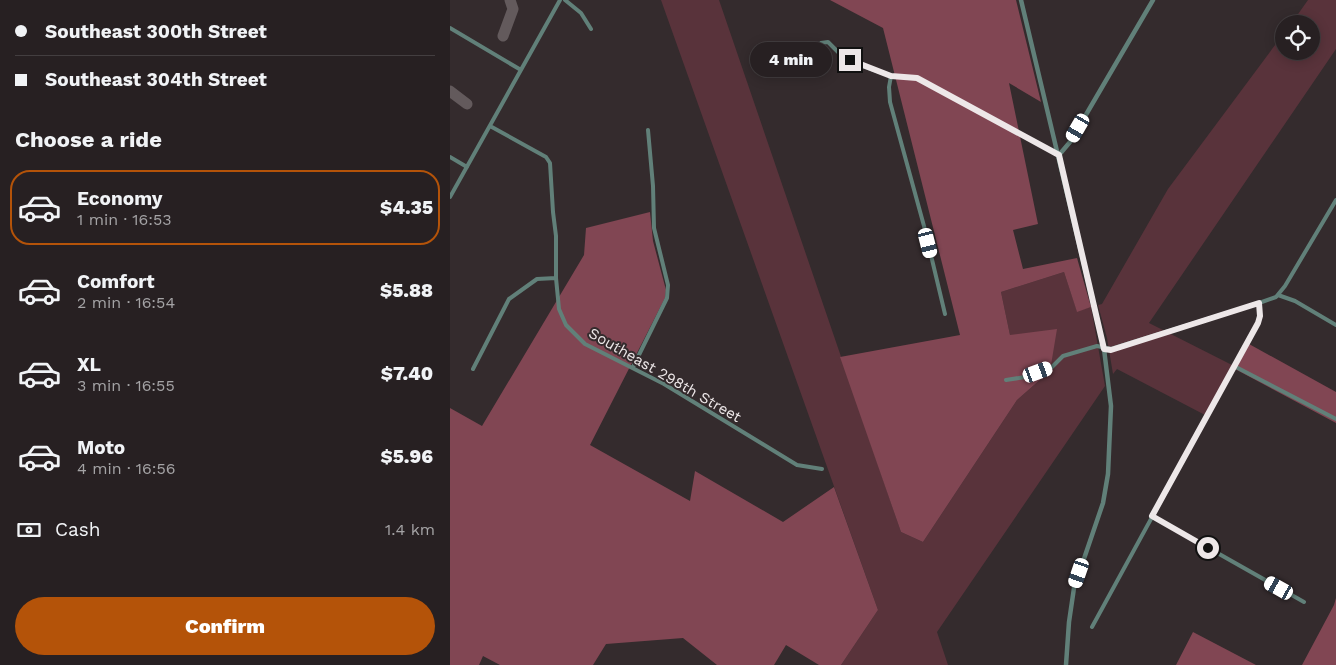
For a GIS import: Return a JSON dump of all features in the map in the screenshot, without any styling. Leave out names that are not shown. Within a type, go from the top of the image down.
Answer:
[{"type":"street","points":[[450,197],[560,0]]},
{"type":"street","points":[[565,0],[581,13],[591,29]]},
{"type":"street","points":[[1021,0],[1104,349],[1111,406],[1108,474],[1102,503],[1074,588],[1066,665]]},
{"type":"street","points":[[1059,155],[1070,142],[1152,0]]},
{"type":"street","points":[[450,28],[521,70]]},
{"type":"street","points":[[801,75],[821,43],[824,41],[828,42],[840,54],[850,60],[891,76],[917,78],[1059,155]]},
{"type":"street","points":[[891,76],[890,102],[924,226],[945,314]]},
{"type":"street","name":"Southeast 298th Street","points":[[490,126],[546,157],[550,163],[559,309],[566,325],[584,344],[633,368],[797,465],[822,469]]},
{"type":"street","points":[[633,368],[667,298],[668,285],[654,228],[653,186],[648,130]]},
{"type":"street","points":[[450,156],[467,167]]},
{"type":"street","points":[[1006,380],[1026,376],[1052,367],[1063,356],[1098,346],[1111,350],[1259,303],[1278,295],[1293,274],[1336,200]]},
{"type":"street","points":[[473,369],[509,299],[536,280],[556,278]]},
{"type":"street","points":[[1278,295],[1295,301],[1336,325]]},
{"type":"street","points":[[1092,627],[1258,323],[1260,316],[1259,303]]},
{"type":"street","points":[[1234,366],[1336,419]]},
{"type":"street","points":[[1152,516],[1304,602]]},
{"type":"shaded area","points":[[661,0],[719,0],[901,532],[923,542],[1017,400],[1050,371],[1010,335],[1001,292],[1064,272],[1077,311],[1091,307],[1105,386],[937,632],[948,665],[841,665],[878,610]]},
{"type":"shaded area","points":[[830,0],[1016,0],[1041,102],[1009,83],[1038,224],[1013,230],[1023,269],[1077,258],[1091,307],[1077,312],[1064,272],[1001,292],[1010,335],[1057,329],[1050,371],[1017,400],[923,542],[901,532],[840,357],[960,335],[883,28]]},
{"type":"shaded area","points":[[1308,0],[1336,0],[1336,49],[1149,323],[1232,365],[1205,415],[1117,369],[1113,374],[1107,338],[1098,305],[1102,304],[1168,189],[1275,45],[1275,60],[1320,60],[1320,15],[1297,15]]},
{"type":"shaded area","points":[[650,212],[653,241],[666,290],[665,298],[590,445],[690,501],[695,471],[783,522],[834,487],[878,610],[841,665],[819,665],[786,645],[774,665],[717,665],[683,638],[606,644],[593,665],[500,665],[483,656],[479,665],[450,665],[450,408],[482,426],[584,255],[586,228]]},
{"type":"shaded area","points":[[1249,344],[1336,392],[1336,423],[1235,369]]},
{"type":"shaded area","points":[[1336,598],[1336,665],[1302,665],[1334,605]]},
{"type":"shaded area","points":[[1193,632],[1256,665],[1176,665]]},
{"type":"taxiway","points":[[503,36],[513,9],[510,0]]},
{"type":"taxiway","points":[[450,91],[467,104]]},
{"type":"route","points":[[850,60],[891,76],[917,78],[1059,155],[1104,349],[1111,350],[1259,303],[1260,316],[1258,323],[1152,516],[1208,548]]}]
